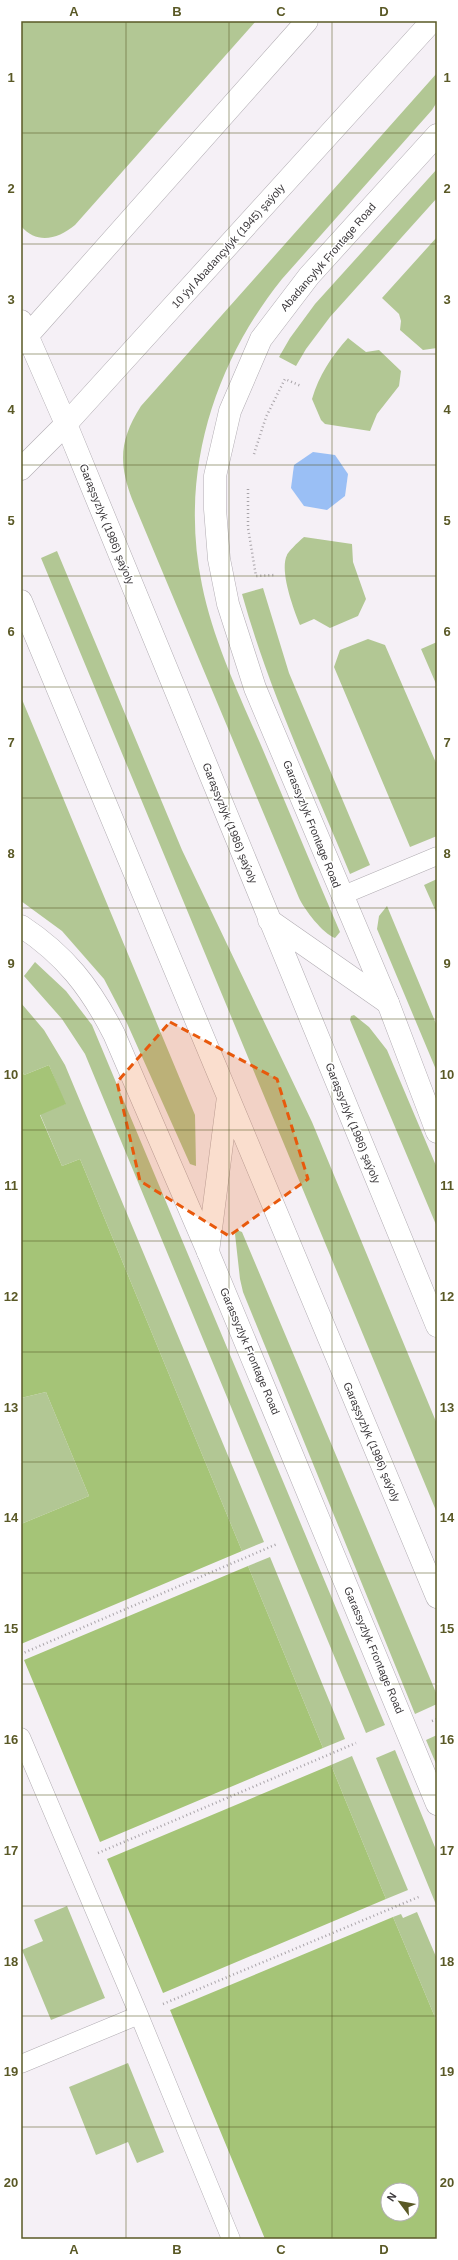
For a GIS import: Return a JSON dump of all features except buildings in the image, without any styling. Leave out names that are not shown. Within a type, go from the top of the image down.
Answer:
[{"type":"main road","points":[[23,333],[307,21]]},
{"type":"main road","name":"10 ýyl Abadançylyk (1945) şaýoly","points":[[21,469],[66,424],[432,21]]},
{"type":"main road","name":"Abadancylyk Frontage Road","points":[[215,509],[215,476],[230,411],[261,339],[308,276],[437,135]]},
{"type":"main road","name":"Garaşsyzlyk (1986) şaýoly","points":[[23,333],[66,424],[437,1326]]},
{"type":"main road","name":"Garassyzlyk Frontage Road","points":[[215,509],[219,559],[228,604],[255,688],[341,896],[388,1003],[437,1132]]},
{"type":"main road","name":"Garaşsyzlyk (1986) şaýoly","points":[[21,601],[437,1597]]},
{"type":"main road","points":[[269,920],[388,1003]]},
{"type":"main road","name":"Garassyzlyk Frontage Road","points":[[21,926],[54,951],[83,981],[97,1001],[114,1034],[208,1252],[437,1804]]},
{"type":"main road","points":[[208,1252],[228,1096]]},
{"type":"lane","points":[[341,896],[437,856]]},
{"type":"lane","points":[[21,1737],[139,2015],[231,2239]]},
{"type":"lane","points":[[21,2064],[139,2015]]},
{"type":"path","points":[[254,454],[266,417],[285,379],[301,386]]},
{"type":"path","points":[[248,489],[248,528],[256,576],[275,576]]},
{"type":"path","points":[[21,1654],[277,1544]]},
{"type":"path","points":[[74,1863],[356,1743]]},
{"type":"path","points":[[139,2015],[421,1896]]},
{"type":"highlighted area","points":[[170,1022],[277,1079],[308,1179],[229,1236],[140,1181],[117,1082]]},
{"type":"green space","points":[[21,21],[256,21],[75,225],[62,234],[48,238],[41,238],[27,232],[21,226]]},
{"type":"green space","points":[[437,73],[437,102],[432,110],[282,279],[258,312],[237,348],[220,385],[208,423],[199,463],[195,503],[196,544],[202,585],[213,626],[227,666],[340,932],[335,938],[325,932],[314,921],[299,898],[132,499],[125,474],[123,451],[129,429],[141,406]]},
{"type":"green space","points":[[437,169],[437,198],[330,317],[306,349],[296,366],[279,357],[290,338],[315,304]]},
{"type":"green space","points":[[437,237],[437,348],[423,350],[400,330],[401,321],[399,314],[382,298]]},
{"type":"green space","points":[[348,338],[366,352],[379,350],[401,371],[399,386],[377,414],[370,431],[325,424],[321,420],[312,399],[318,382],[326,367]]},
{"type":"green space","points":[[304,537],[352,544],[353,562],[366,599],[358,616],[330,628],[314,619],[300,625],[288,590],[285,562],[288,553]]},
{"type":"green space","points":[[57,551],[182,850],[312,1122],[437,1424],[437,1513],[41,558]]},
{"type":"green space","points":[[263,588],[289,673],[370,865],[350,874],[278,701],[242,594]]},
{"type":"green space","points":[[368,639],[385,645],[437,765],[437,836],[410,847],[334,667],[340,650]]},
{"type":"green space","points":[[437,642],[437,686],[421,649]]},
{"type":"green space","points":[[21,697],[195,1115],[196,1166],[190,1164],[126,1021],[104,979],[62,931],[21,901]]},
{"type":"green space","points":[[437,879],[437,914],[424,885]]},
{"type":"green space","points":[[387,906],[437,1026],[437,1072],[377,929],[379,916]]},
{"type":"green space","points":[[35,962],[66,991],[92,1025],[385,1725],[366,1733],[85,1054],[62,1019],[24,976]]},
{"type":"green space","points":[[21,1003],[44,1030],[65,1065],[264,1542],[242,1551],[80,1159],[62,1166],[40,1114],[65,1104],[49,1065],[24,1075],[21,1067]]},
{"type":"green space","points":[[354,1015],[369,1027],[387,1050],[437,1168],[437,1227],[350,1020],[351,1016]]},
{"type":"green space","points":[[49,1065],[66,1104],[40,1115],[62,1166],[80,1159],[242,1551],[21,1644],[21,1524],[89,1496],[46,1392],[21,1398],[21,1067],[24,1075]]},
{"type":"green space","points":[[237,1230],[242,1232],[437,1695],[437,1704],[415,1714],[243,1292],[235,1234]]},
{"type":"green space","points":[[46,1392],[89,1496],[21,1524],[21,1398]]},
{"type":"green space","points":[[270,1557],[345,1739],[323,1748],[248,1566]]},
{"type":"green space","points":[[248,1566],[323,1748],[100,1842],[24,1660]]},
{"type":"green space","points":[[437,1735],[437,1766],[426,1740]]},
{"type":"green space","points":[[395,1750],[437,1852],[437,1907],[376,1758]]},
{"type":"green space","points":[[352,1756],[408,1890],[386,1899],[331,1765]]},
{"type":"green space","points":[[331,1765],[386,1899],[163,1993],[107,1859]]},
{"type":"green space","points":[[67,1906],[105,1998],[51,2020],[22,1950],[43,1941],[34,1920]]},
{"type":"green space","points":[[417,1912],[437,1959],[437,2022],[393,1917],[401,1914],[403,1918]]},
{"type":"green space","points":[[393,1917],[437,2022],[437,2239],[265,2239],[170,2010]]},
{"type":"green space","points":[[128,2063],[164,2152],[137,2163],[128,2142],[96,2155],[69,2087]]},
{"type":"water","points":[[313,452],[335,455],[348,474],[345,496],[327,510],[304,506],[291,488],[294,465]]}]
